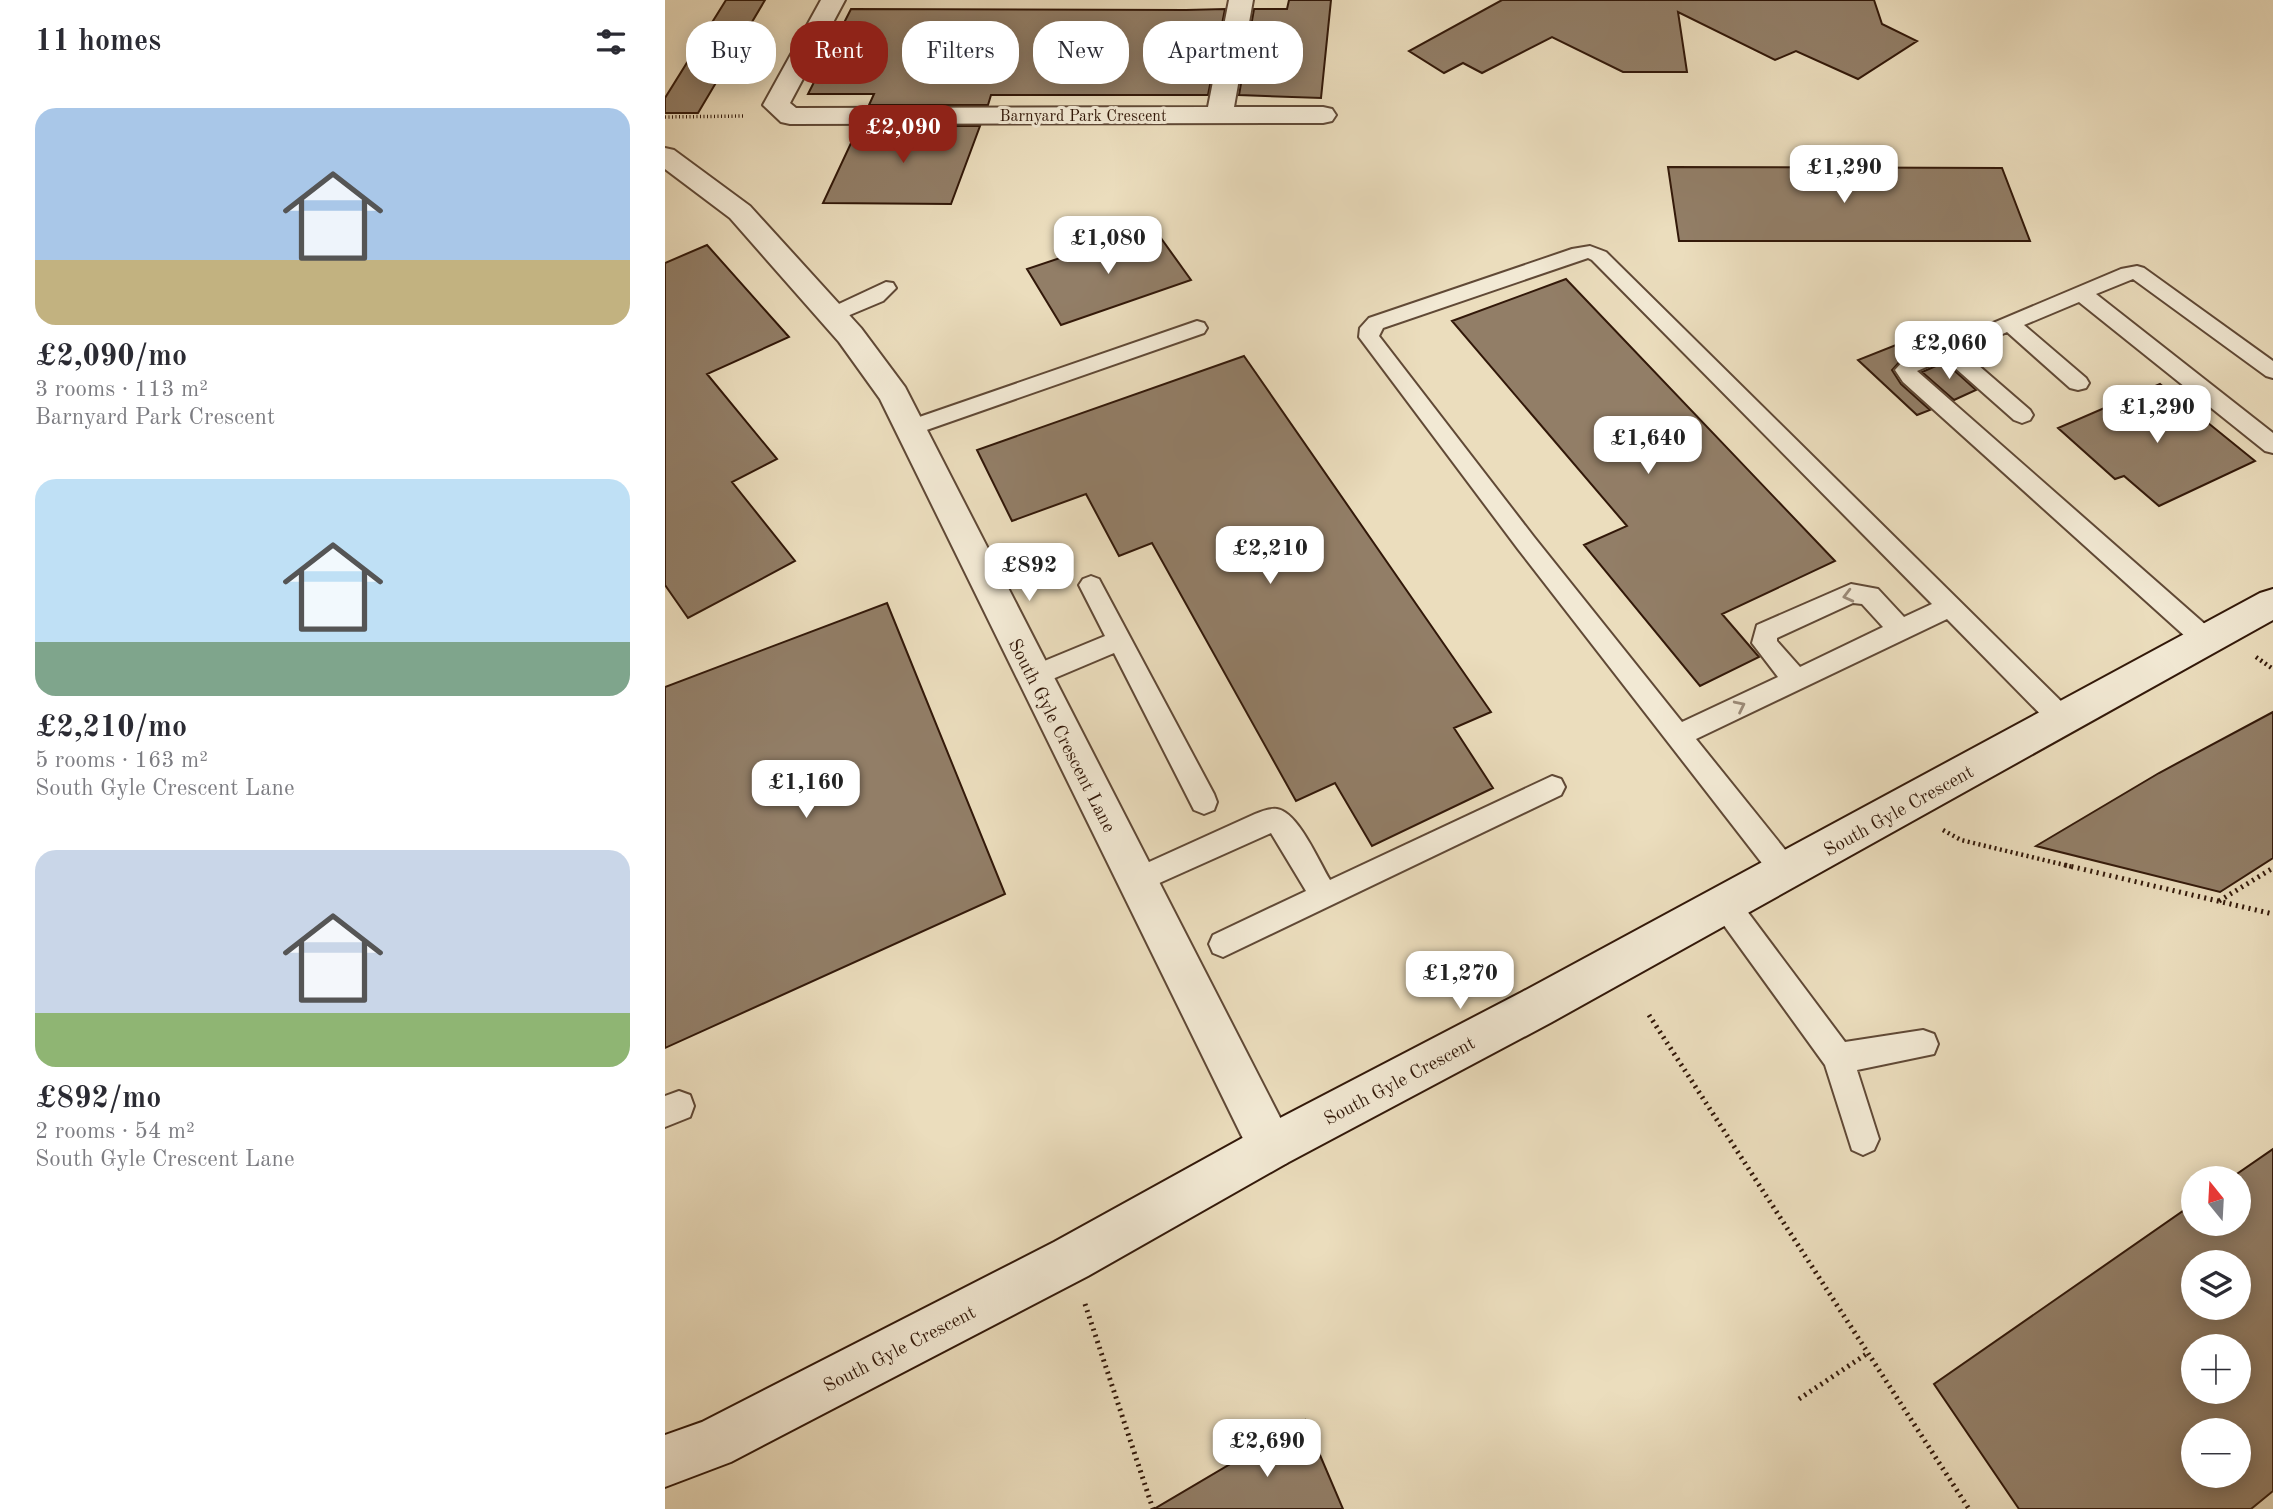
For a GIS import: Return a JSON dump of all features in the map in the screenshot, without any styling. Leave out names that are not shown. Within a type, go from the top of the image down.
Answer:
[{"type":"street","points":[[782,110],[776,105],[833,0]]},
{"type":"street","points":[[1220,115],[1241,0]]},
{"type":"street","name":"Barnyard Park Crescent","points":[[782,110],[790,116],[1322,115]]},
{"type":"street","name":"South Gyle Crescent Lane","points":[[665,156],[740,212],[833,315],[894,395],[1271,1147]]},
{"type":"street","name":"South Gyle Crescent","points":[[665,1461],[713,1444],[1072,1259],[1271,1147],[1537,1007],[2273,603]]},
{"type":"lane","points":[[1785,871],[1369,337],[1370,328],[1376,323],[1579,253],[1590,252],[1599,256],[2062,719]]},
{"type":"lane","points":[[2206,640],[1910,377],[1906,370],[2128,273],[2137,272],[2273,371]]},
{"type":"lane","points":[[833,315],[876,296],[886,288]]},
{"type":"lane","points":[[2081,293],[2273,445]]},
{"type":"lane","points":[[2010,324],[2078,383]]},
{"type":"lane","points":[[910,428],[1197,328]]},
{"type":"lane","points":[[1948,350],[2022,415]]},
{"type":"lane","points":[[1091,585],[1204,802]]},
{"type":"lane","points":[[1795,680],[1764,643],[1766,632],[1851,593],[1869,596],[1901,629]]},
{"type":"lane","points":[[1678,736],[1949,607]]},
{"type":"lane","points":[[1034,676],[1120,640]]},
{"type":"lane","points":[[1223,944],[1552,787]]},
{"type":"lane","points":[[1137,881],[1265,822],[1277,821],[1287,831],[1324,896]]},
{"type":"lane","points":[[1725,904],[1838,1058],[1863,1139]]},
{"type":"lane","points":[[1838,1058],[1923,1044]]},
{"type":"path","points":[[665,117],[758,116],[782,110]]},
{"type":"path","points":[[1903,807],[1961,840],[2273,914]]},
{"type":"path","points":[[2218,901],[2273,868]]},
{"type":"path","points":[[1649,1015],[1969,1509]]},
{"type":"path","points":[[1072,1259],[1100,1356],[1153,1509]]},
{"type":"path","points":[[1799,1399],[1868,1353]]},
{"type":"building","points":[[726,0],[765,0],[753,21],[713,21]]},
{"type":"building","points":[[1289,0],[1331,0],[1321,98],[1239,95],[1241,84],[1303,84],[1303,21],[1252,21],[1254,9],[1287,9]]},
{"type":"building","points":[[1502,0],[1874,0],[1882,24],[1917,41],[1858,79],[1796,51],[1775,60],[1678,12],[1687,72],[1623,72],[1552,37],[1482,73],[1463,63],[1444,73],[1409,51]]},
{"type":"building","points":[[851,9],[1225,9],[1223,21],[1143,21],[1143,84],[1210,84],[1208,95],[991,95],[988,105],[869,105],[874,94],[808,94],[813,84],[888,84],[888,21],[845,21]]},
{"type":"building","points":[[686,64],[686,84],[715,84],[698,113],[665,113],[665,98]]},
{"type":"building","points":[[859,126],[980,126],[951,204],[823,203]]},
{"type":"building","points":[[1668,167],[2002,168],[2030,241],[1679,241]]},
{"type":"building","points":[[1153,227],[1191,280],[1061,325],[1027,269]]},
{"type":"building","points":[[707,245],[789,337],[707,374],[777,459],[732,482],[795,561],[688,618],[665,585],[665,263]]},
{"type":"building","points":[[1566,279],[1835,561],[1722,614],[1759,657],[1700,686],[1584,545],[1627,526],[1452,321]]},
{"type":"building","points":[[1939,328],[1950,338],[1902,359],[1892,370],[1901,384],[1930,410],[1917,415],[1858,360]]},
{"type":"building","points":[[1244,356],[1491,712],[1454,728],[1493,788],[1372,846],[1335,783],[1296,801],[1152,543],[1119,556],[1086,494],[1012,521],[977,450]]},
{"type":"building","points":[[1945,362],[1976,390],[1954,400],[1922,372]]},
{"type":"building","points":[[2160,384],[2255,461],[2159,506],[2124,476],[2115,479],[2058,428]]},
{"type":"building","points":[[887,603],[1005,894],[665,1048],[665,687]]},
{"type":"building","points":[[2273,712],[2273,858],[2220,892],[2036,846],[2159,773]]},
{"type":"building","points":[[2273,1149],[2273,1491],[2251,1509],[2019,1509],[1934,1384],[2181,1212],[2181,1236],[2251,1236],[2251,1166],[2248,1166]]},
{"type":"building","points":[[1305,1420],[1343,1509],[1154,1509]]}]
